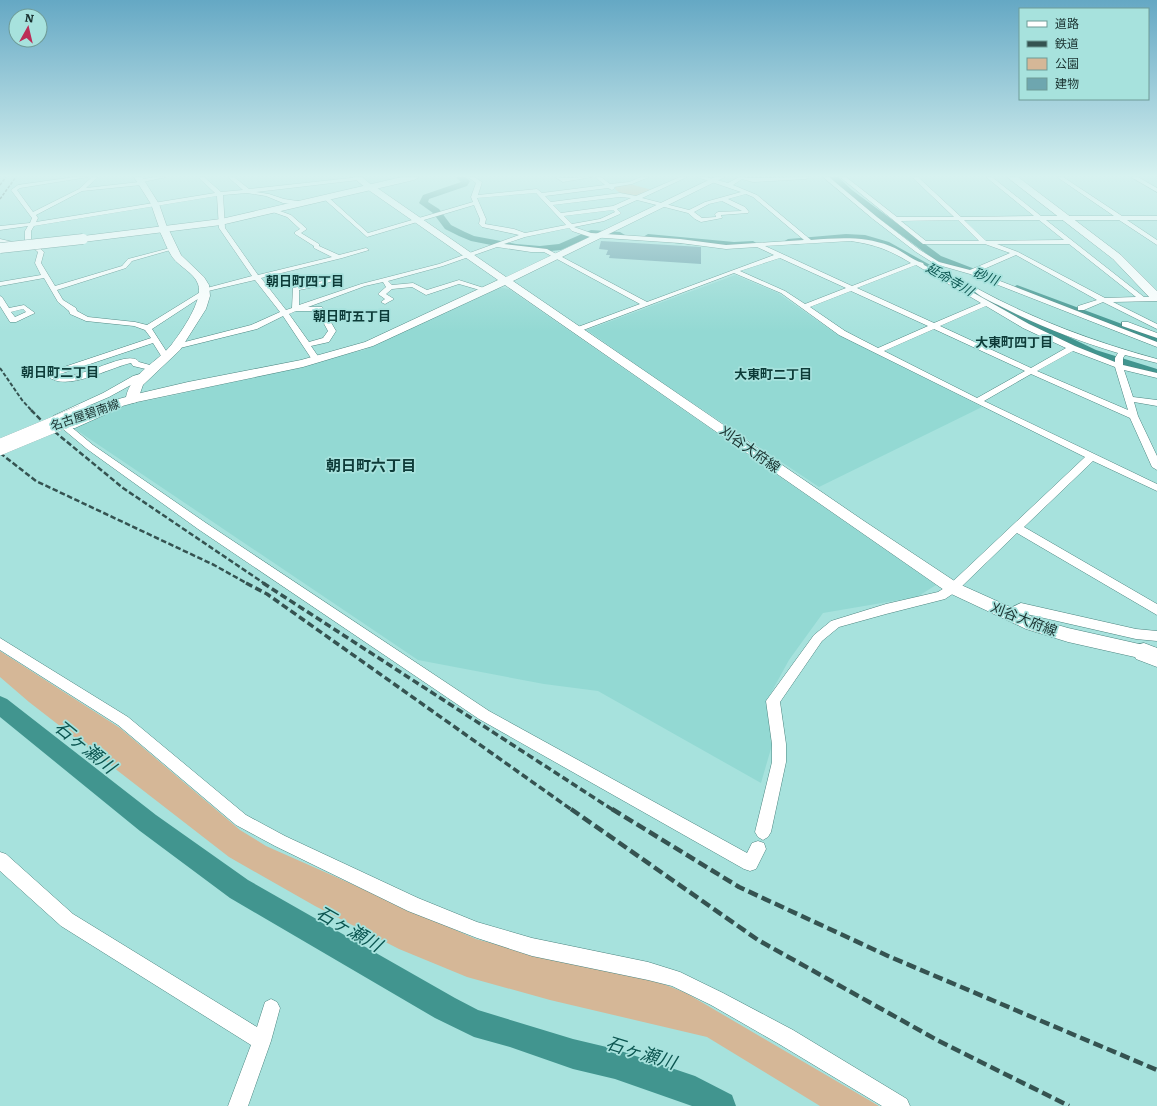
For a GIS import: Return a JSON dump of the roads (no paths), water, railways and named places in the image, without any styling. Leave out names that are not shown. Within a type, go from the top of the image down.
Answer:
[{"type":"highway","points":[[0,248],[174,229]]},
{"type":"highway","points":[[1084,229],[1117,257],[1156,298]]},
{"type":"main road","points":[[164,230],[177,256],[199,277],[205,291]]},
{"type":"main road","name":"名古屋碧南線","points":[[0,447],[82,413],[132,399],[134,389],[138,383],[176,347],[200,309],[205,291]]},
{"type":"street","points":[[30,229],[28,231],[28,241],[41,252],[38,263],[53,290],[64,305],[86,319],[135,324],[148,328],[166,357]]},
{"type":"street","points":[[222,229],[284,314],[294,324],[316,359]]},
{"type":"street","points":[[304,229],[297,233],[317,245],[316,247],[340,257]]},
{"type":"street","points":[[360,229],[367,235],[390,229]]},
{"type":"street","name":"刈谷大府線","points":[[429,229],[757,453],[859,525],[953,588],[1008,614],[1068,635],[1154,650]]},
{"type":"street","points":[[500,229],[514,231],[524,235]]},
{"type":"street","points":[[176,347],[254,327],[296,309],[383,279],[441,265],[524,235],[562,229]]},
{"type":"street","points":[[574,229],[581,233],[594,236],[668,238]]},
{"type":"street","points":[[132,399],[316,359],[369,344],[505,281],[594,236],[613,229]]},
{"type":"street","points":[[794,229],[808,240]]},
{"type":"street","points":[[888,229],[924,256],[937,263],[974,271],[1157,336]]},
{"type":"street","points":[[907,229],[925,243],[1070,242]]},
{"type":"street","points":[[969,229],[984,242],[1016,253],[1103,300],[1157,326]]},
{"type":"street","points":[[1053,229],[1142,299]]},
{"type":"street","points":[[1136,229],[1157,243]]},
{"type":"street","points":[[0,254],[11,249],[32,245],[131,235],[144,232]]},
{"type":"street","points":[[606,232],[668,238],[726,247],[808,240],[859,238],[884,241],[902,249],[894,250]]},
{"type":"street","points":[[859,238],[894,250],[985,304],[1072,348],[1120,361],[1157,361]]},
{"type":"street","points":[[0,242],[32,245]]},
{"type":"street","points":[[757,244],[779,256],[850,289],[1032,370],[1095,400],[1134,416]]},
{"type":"street","points":[[496,245],[531,250],[545,250],[646,304]]},
{"type":"street","points":[[53,290],[124,267],[130,260],[172,248]]},
{"type":"street","points":[[148,328],[205,291],[366,250]]},
{"type":"street","points":[[974,271],[1016,253]]},
{"type":"street","points":[[578,330],[734,271],[779,256]]},
{"type":"street","points":[[804,307],[917,263],[974,271],[1157,345]]},
{"type":"street","points":[[934,265],[1009,308],[1053,327],[1120,361],[1157,376]]},
{"type":"street","points":[[734,271],[783,292],[842,333],[877,351],[1157,488]]},
{"type":"street","points":[[0,284],[46,276]]},
{"type":"street","points":[[306,279],[339,294]]},
{"type":"street","points":[[296,309],[295,289],[317,285],[335,279]]},
{"type":"street","points":[[383,279],[390,287]]},
{"type":"street","points":[[385,302],[390,299],[381,294],[390,287],[413,285],[426,293],[462,282],[485,290]]},
{"type":"street","points":[[0,298],[7,311]]},
{"type":"street","points":[[1081,308],[1103,300],[1156,298]]},
{"type":"street","points":[[877,351],[985,304]]},
{"type":"street","points":[[296,309],[320,309],[332,331],[326,340],[306,345]]},
{"type":"street","points":[[1145,332],[1157,326]]},
{"type":"street","points":[[151,371],[131,360],[108,366],[74,380],[52,376],[62,371],[156,339]]},
{"type":"street","points":[[977,401],[1072,348]]},
{"type":"street","points":[[1120,361],[1134,416],[1157,467]]},
{"type":"street","points":[[151,371],[106,396],[57,416],[66,427],[90,446],[209,530],[484,715],[750,863],[758,849]]},
{"type":"street","points":[[66,427],[119,404],[172,392],[188,386]]},
{"type":"street","points":[[1129,398],[1157,403]]},
{"type":"street","points":[[763,832],[778,762],[779,744],[773,701],[818,638],[835,624],[886,609],[941,596],[953,588],[1091,456]]},
{"type":"street","points":[[1017,528],[1157,610]]},
{"type":"street","points":[[1008,614],[1021,608],[1155,637],[1154,650]]},
{"type":"street","points":[[0,643],[34,666],[123,721],[241,820],[280,841],[414,905],[477,930],[532,947],[648,970],[674,978],[718,999],[786,1037],[900,1106]]},
{"type":"street","points":[[0,860],[67,920],[262,1041]]},
{"type":"street","points":[[238,1106],[262,1041],[271,1008]]},
{"type":"waterway","name":"延命寺川","points":[[451,229],[471,238],[516,247],[540,249],[561,247],[591,233],[620,235]]},
{"type":"waterway","name":"砂川","points":[[898,229],[938,258],[984,276]]},
{"type":"waterway","name":"延命寺川","points":[[648,237],[734,245],[753,244]]},
{"type":"waterway","name":"延命寺川","points":[[788,242],[846,237],[865,238],[886,244],[998,307],[1092,353],[1157,373]]},
{"type":"waterway","name":"砂川","points":[[1017,288],[1157,341]]},
{"type":"waterway","name":"石ヶ瀬川","points":[[0,705],[148,823],[239,889],[445,1008],[474,1023],[510,1033],[573,1054],[615,1064],[695,1091],[721,1106]]},
{"type":"railway","points":[[0,368],[22,400],[32,411]]},
{"type":"railway","points":[[32,411],[44,423],[123,488],[265,584]]},
{"type":"railway","points":[[0,453],[36,481],[214,565],[248,584]]},
{"type":"railway","points":[[246,583],[267,594],[572,810]]},
{"type":"railway","points":[[263,583],[613,810]]},
{"type":"railway","points":[[571,809],[758,940],[937,1040],[1069,1106]]},
{"type":"railway","points":[[612,809],[739,887],[888,956],[1157,1070]]},
{"type":"district","name":"朝日町四丁目","points":[[305,281]]},
{"type":"district","name":"朝日町五丁目","points":[[352,316]]},
{"type":"district","name":"大東町四丁目","points":[[1014,342]]},
{"type":"district","name":"朝日町二丁目","points":[[60,372]]},
{"type":"district","name":"大東町二丁目","points":[[773,374]]},
{"type":"district","name":"朝日町六丁目","points":[[371,466]]}]
